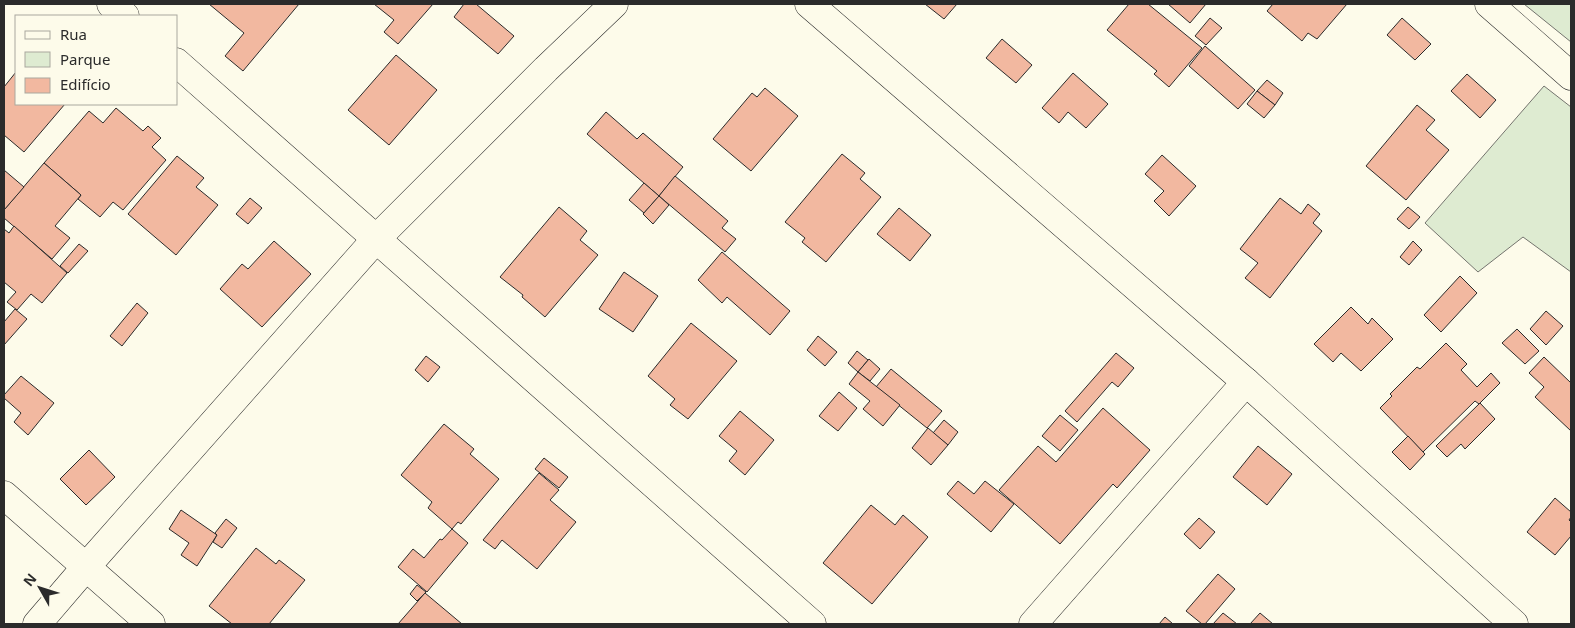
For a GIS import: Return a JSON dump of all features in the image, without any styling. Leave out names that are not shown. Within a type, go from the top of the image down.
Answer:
[{"type":"street","points":[[111,4],[124,15]]},
{"type":"street","points":[[37,624],[376,239],[538,76],[614,4]]},
{"type":"street","points":[[809,4],[1246,382],[1514,624]]},
{"type":"street","points":[[1489,4],[1571,76]]},
{"type":"street","points":[[178,64],[812,624]]},
{"type":"street","points":[[1033,624],[1246,382]]},
{"type":"street","points":[[4,495],[151,624]]},
{"type":"green space","points":[[1524,4],[1571,4],[1571,42]]},
{"type":"green space","points":[[1544,86],[1571,107],[1571,272],[1523,237],[1478,272],[1425,223]]},
{"type":"building","points":[[209,4],[299,4],[243,71],[225,56],[244,33]]},
{"type":"building","points":[[374,4],[433,4],[398,44],[384,32],[394,20]]},
{"type":"building","points":[[464,4],[476,4],[514,36],[498,54],[454,17]]},
{"type":"building","points":[[925,4],[957,4],[944,19]]},
{"type":"building","points":[[1129,4],[1148,4],[1202,48],[1169,87],[1154,74],[1157,71],[1107,30]]},
{"type":"building","points":[[1168,4],[1206,4],[1190,23]]},
{"type":"building","points":[[1273,4],[1347,4],[1317,39],[1308,33],[1302,41],[1267,11]]},
{"type":"building","points":[[1210,18],[1222,28],[1206,45],[1195,36]]},
{"type":"building","points":[[1402,18],[1431,44],[1415,60],[1387,35]]},
{"type":"building","points":[[1002,39],[1032,65],[1016,83],[986,58]]},
{"type":"building","points":[[1205,46],[1255,90],[1238,109],[1189,66]]},
{"type":"building","points":[[396,55],[437,90],[389,145],[348,110]]},
{"type":"building","points":[[15,73],[15,105],[64,105],[24,152],[4,135],[4,87]]},
{"type":"building","points":[[1073,73],[1108,104],[1086,128],[1068,112],[1059,123],[1042,108]]},
{"type":"building","points":[[1467,74],[1496,100],[1480,118],[1451,91]]},
{"type":"building","points":[[1267,80],[1283,93],[1275,105],[1257,91]]},
{"type":"building","points":[[765,88],[798,116],[751,171],[713,139],[752,93],[757,97]]},
{"type":"building","points":[[1257,91],[1275,105],[1264,118],[1247,104]]},
{"type":"building","points":[[1417,105],[1435,120],[1426,130],[1449,150],[1406,200],[1366,166]]},
{"type":"building","points":[[116,108],[143,131],[148,126],[161,138],[152,147],[166,160],[123,210],[113,202],[100,217],[78,199],[81,195],[44,163],[89,111],[103,123]]},
{"type":"building","points":[[606,112],[637,139],[643,133],[683,167],[659,196],[587,134]]},
{"type":"building","points":[[842,154],[865,173],[860,179],[881,197],[826,262],[802,242],[805,238],[785,222]]},
{"type":"building","points":[[1162,155],[1196,186],[1169,216],[1154,201],[1164,191],[1145,174]]},
{"type":"building","points":[[177,156],[204,178],[196,187],[218,205],[176,255],[128,214]]},
{"type":"building","points":[[44,163],[81,195],[55,226],[70,238],[52,259],[4,218],[4,210]]},
{"type":"building","points":[[4,170],[24,187],[4,210]]},
{"type":"building","points":[[675,176],[728,221],[722,228],[736,239],[725,252],[659,196]]},
{"type":"building","points":[[644,183],[659,196],[644,213],[629,200]]},
{"type":"building","points":[[659,196],[669,205],[653,224],[643,214]]},
{"type":"building","points":[[250,198],[262,208],[248,224],[236,214]]},
{"type":"building","points":[[1280,198],[1301,214],[1308,204],[1320,214],[1313,223],[1322,231],[1270,298],[1245,278],[1258,263],[1240,249]]},
{"type":"building","points":[[559,207],[587,231],[580,240],[598,255],[545,317],[522,297],[523,295],[500,277]]},
{"type":"building","points":[[1408,207],[1420,217],[1409,229],[1397,219]]},
{"type":"building","points":[[899,208],[931,235],[910,261],[877,234]]},
{"type":"building","points":[[14,226],[67,273],[42,303],[31,294],[17,310],[7,302],[16,292],[4,282],[4,229],[9,233]]},
{"type":"building","points":[[274,241],[311,274],[262,327],[220,289],[242,264],[248,269]]},
{"type":"building","points":[[1413,241],[1422,250],[1409,265],[1400,257]]},
{"type":"building","points":[[79,244],[88,251],[68,273],[60,266]]},
{"type":"building","points":[[722,252],[790,311],[770,335],[727,297],[722,303],[698,280]]},
{"type":"building","points":[[624,272],[658,296],[633,332],[599,309]]},
{"type":"building","points":[[1460,276],[1477,293],[1441,332],[1424,315]]},
{"type":"building","points":[[137,303],[148,313],[122,346],[110,336]]},
{"type":"building","points":[[1351,307],[1368,324],[1372,318],[1393,339],[1361,371],[1341,353],[1333,362],[1314,344]]},
{"type":"building","points":[[15,309],[27,319],[4,345],[4,322]]},
{"type":"building","points":[[1546,311],[1563,326],[1546,345],[1530,329]]},
{"type":"building","points":[[691,323],[737,361],[688,419],[670,405],[675,399],[648,376]]},
{"type":"building","points":[[1517,329],[1539,351],[1525,364],[1502,343]]},
{"type":"building","points":[[818,336],[837,352],[825,366],[807,350]]},
{"type":"building","points":[[1446,343],[1467,364],[1461,370],[1477,387],[1491,373],[1500,383],[1479,404],[1475,401],[1423,452],[1380,408],[1392,396],[1390,394],[1417,367],[1420,369]]},
{"type":"building","points":[[857,351],[868,360],[858,372],[848,363]]},
{"type":"building","points":[[1116,353],[1134,368],[1118,387],[1112,382],[1077,422],[1065,411]]},
{"type":"building","points":[[426,356],[440,367],[428,382],[415,370]]},
{"type":"building","points":[[1544,357],[1571,383],[1571,431],[1535,397],[1544,387],[1529,373]]},
{"type":"building","points":[[869,359],[880,369],[870,381],[858,372]]},
{"type":"building","points":[[891,369],[942,411],[927,428],[876,387]]},
{"type":"building","points":[[858,372],[900,405],[883,426],[863,409],[870,401],[849,384]]},
{"type":"building","points":[[21,376],[54,403],[28,435],[14,422],[21,413],[4,398],[4,395]]},
{"type":"building","points":[[839,392],[857,408],[838,431],[819,416]]},
{"type":"building","points":[[1480,403],[1495,419],[1465,449],[1461,444],[1447,457],[1436,446]]},
{"type":"building","points":[[1103,408],[1150,450],[1117,488],[1113,484],[1060,544],[999,490],[1038,446],[1056,462]]},
{"type":"building","points":[[740,411],[774,440],[745,475],[729,461],[737,451],[719,436]]},
{"type":"building","points":[[1060,415],[1078,430],[1060,451],[1042,436]]},
{"type":"building","points":[[944,420],[958,432],[948,445],[933,433]]},
{"type":"building","points":[[444,424],[474,449],[470,454],[499,479],[461,524],[458,522],[452,529],[428,508],[432,502],[401,475]]},
{"type":"building","points":[[928,428],[948,445],[931,465],[912,448]]},
{"type":"building","points":[[1408,436],[1425,454],[1410,470],[1392,452]]},
{"type":"building","points":[[1258,446],[1292,474],[1267,505],[1233,477]]},
{"type":"building","points":[[89,450],[115,477],[86,505],[60,479]]},
{"type":"building","points":[[544,458],[568,477],[559,488],[535,469]]},
{"type":"building","points":[[539,473],[559,490],[550,500],[576,522],[537,569],[502,540],[495,549],[483,540]]},
{"type":"building","points":[[958,481],[974,494],[985,481],[1014,504],[991,532],[947,494]]},
{"type":"building","points":[[1555,498],[1571,512],[1569,520],[1571,522],[1571,536],[1555,555],[1527,532]]},
{"type":"building","points":[[871,505],[895,525],[903,515],[928,537],[872,604],[823,563]]},
{"type":"building","points":[[181,510],[217,535],[197,566],[181,555],[189,543],[169,529]]},
{"type":"building","points":[[1199,518],[1215,532],[1200,549],[1184,534]]},
{"type":"building","points":[[226,519],[237,528],[222,548],[213,542],[217,535],[215,533]]},
{"type":"building","points":[[452,529],[468,543],[427,592],[398,567],[413,549],[424,558],[440,539],[442,540]]},
{"type":"building","points":[[256,548],[276,564],[279,560],[305,580],[269,624],[232,624],[209,606]]},
{"type":"building","points":[[1218,574],[1235,589],[1205,624],[1202,624],[1186,611]]},
{"type":"building","points":[[417,585],[426,592],[417,601],[410,594]]},
{"type":"building","points":[[425,593],[462,624],[398,624]]},
{"type":"building","points":[[1223,613],[1237,624],[1213,624]]},
{"type":"building","points":[[1260,613],[1273,624],[1250,624]]},
{"type":"building","points":[[1165,617],[1173,624],[1159,624]]}]
